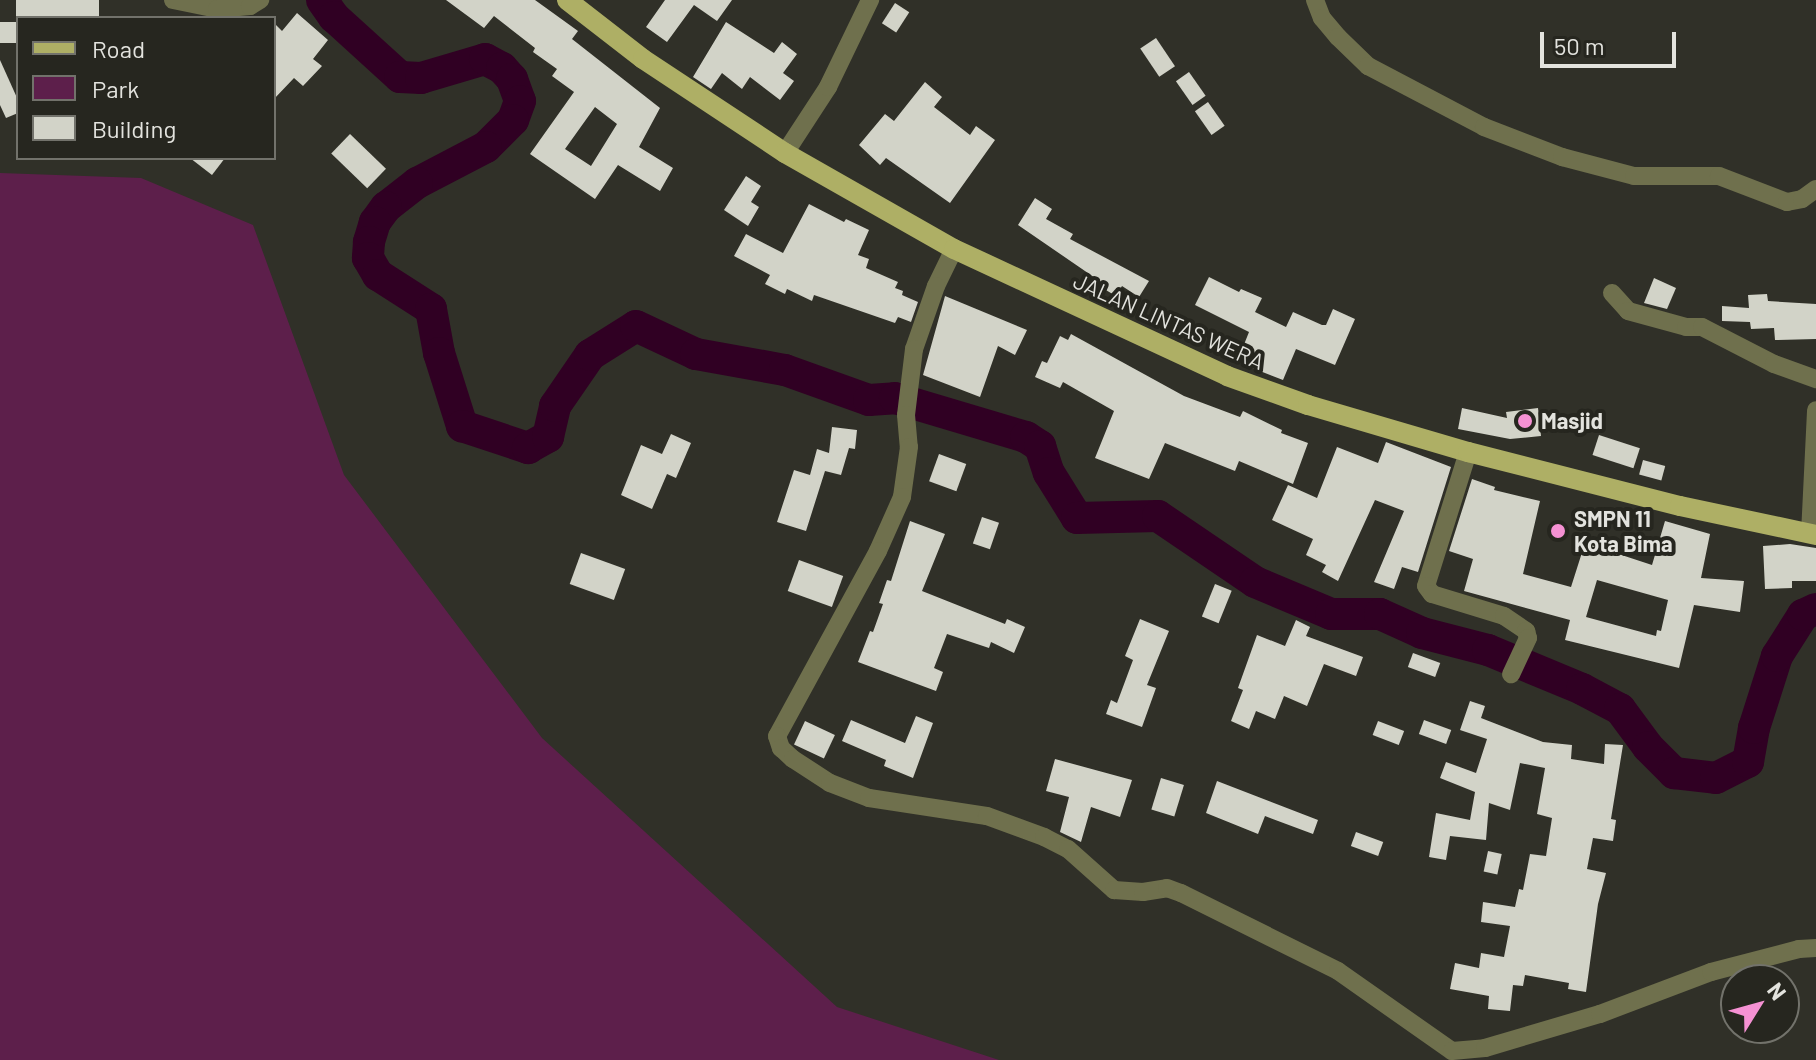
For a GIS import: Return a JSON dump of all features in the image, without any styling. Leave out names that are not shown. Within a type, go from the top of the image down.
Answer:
[{"type":"main road","name":"JALAN LINTAS WERA","points":[[567,0],[643,59],[785,153],[954,249],[1227,376],[1308,405],[1468,452],[1680,506],[1813,535]]},
{"type":"street","points":[[173,0],[217,9],[250,6],[260,0]]},
{"type":"street","points":[[785,153],[828,87],[870,0]]},
{"type":"street","points":[[1315,0],[1322,18],[1368,66],[1484,127],[1549,152],[1634,176],[1719,176],[1787,202],[1802,199],[1816,189]]},
{"type":"street","points":[[954,249],[921,326],[906,415],[907,468],[902,497],[892,523],[777,736],[781,748],[793,759],[830,783],[869,798],[987,816],[1044,837],[1068,849],[1114,890],[1143,892],[1167,888],[1181,893],[1338,971],[1452,1051],[1485,1048],[1600,1014],[1711,972],[1799,949],[1816,948]]},
{"type":"street","points":[[1612,293],[1628,311],[1686,327],[1702,327],[1774,364],[1816,379]]},
{"type":"street","points":[[1813,535],[1816,410]]},
{"type":"street","points":[[1468,452],[1426,586],[1432,594],[1518,623],[1528,638],[1511,674]]},
{"type":"green space","points":[[0,173],[141,178],[253,225],[344,475],[542,738],[837,1007],[999,1060],[0,1060]]},
{"type":"building","points":[[16,0],[99,0],[99,16],[16,16]]},
{"type":"building","points":[[446,0],[535,0],[578,31],[572,39],[660,108],[639,147],[673,168],[660,191],[618,165],[595,199],[530,154],[574,92],[552,76],[557,69],[533,52],[535,48],[494,16],[484,28]],"holes":[[[595,107],[617,124],[591,166],[565,149]]]},
{"type":"building","points":[[665,0],[732,0],[717,21],[694,5],[667,42],[646,27]]},
{"type":"building","points":[[895,3],[909,12],[896,32],[882,23]]},
{"type":"building","points":[[297,13],[328,40],[313,59],[322,66],[303,86],[294,78],[276,97],[276,25],[282,31]]},
{"type":"building","points":[[0,22],[16,22],[16,43],[0,43]]},
{"type":"building","points":[[726,22],[774,53],[782,42],[797,54],[783,73],[794,81],[780,100],[750,77],[742,89],[722,73],[711,89],[693,77]]},
{"type":"building","points":[[1156,38],[1175,66],[1159,77],[1140,49]]},
{"type":"building","points":[[0,60],[16,96],[16,114],[6,118],[0,105]]},
{"type":"building","points":[[1189,72],[1206,96],[1193,105],[1176,81]]},
{"type":"building","points":[[925,82],[942,97],[934,107],[970,135],[976,126],[995,140],[950,203],[886,158],[880,165],[859,145],[885,114],[894,121]]},
{"type":"building","points":[[1208,102],[1225,126],[1212,135],[1195,111]]},
{"type":"building","points":[[350,134],[386,169],[367,188],[331,153]]},
{"type":"building","points":[[193,160],[223,160],[212,175]]},
{"type":"building","points":[[746,176],[761,186],[751,202],[759,207],[748,226],[724,210]]},
{"type":"building","points":[[1035,198],[1052,209],[1046,219],[1073,234],[1070,239],[1149,281],[1139,297],[1122,286],[1116,296],[1099,286],[1101,282],[1018,225]]},
{"type":"building","points":[[809,204],[844,222],[846,219],[869,230],[858,255],[869,259],[866,268],[898,282],[895,288],[903,291],[902,295],[918,302],[911,322],[898,317],[895,323],[814,295],[812,301],[787,289],[785,294],[765,284],[770,275],[734,256],[746,234],[783,253]]},
{"type":"building","points":[[1209,277],[1239,292],[1241,289],[1262,298],[1255,312],[1286,327],[1293,312],[1322,325],[1326,325],[1333,309],[1355,319],[1335,365],[1296,349],[1283,380],[1237,362],[1249,332],[1195,305]]},
{"type":"building","points":[[1654,278],[1676,288],[1667,309],[1644,303]]},
{"type":"building","points":[[1767,294],[1768,301],[1816,304],[1816,339],[1775,340],[1774,328],[1751,329],[1750,322],[1722,321],[1722,306],[1749,308],[1748,295]]},
{"type":"building","points":[[945,296],[1027,330],[1015,355],[998,346],[980,397],[923,375]]},
{"type":"building","points":[[1071,334],[1184,396],[1240,417],[1243,411],[1282,430],[1281,433],[1308,443],[1293,484],[1239,461],[1235,471],[1165,443],[1149,479],[1095,458],[1114,411],[1063,382],[1060,388],[1035,377],[1042,361],[1047,363],[1060,336],[1068,340]]},
{"type":"building","points":[[1462,408],[1507,418],[1506,412],[1538,408],[1541,436],[1510,439],[1458,429]]},
{"type":"building","points":[[832,427],[857,430],[855,449],[849,448],[841,475],[825,471],[806,531],[777,522],[794,470],[810,475],[817,449],[829,453]]},
{"type":"building","points":[[671,434],[691,443],[676,478],[667,474],[652,509],[621,495],[641,445],[662,454]]},
{"type":"building","points":[[1599,435],[1640,448],[1633,468],[1593,455]]},
{"type":"building","points":[[1386,442],[1451,467],[1418,572],[1402,567],[1394,589],[1374,582],[1404,511],[1375,500],[1338,581],[1322,572],[1326,565],[1306,555],[1313,539],[1272,520],[1288,485],[1317,498],[1337,447],[1378,463]]},
{"type":"building","points":[[939,454],[966,464],[956,491],[929,481]]},
{"type":"building","points":[[1643,460],[1665,466],[1661,480],[1639,474]]},
{"type":"building","points":[[1472,479],[1495,487],[1494,490],[1540,501],[1523,574],[1571,587],[1585,543],[1652,565],[1665,521],[1710,534],[1701,578],[1744,581],[1740,612],[1694,605],[1679,668],[1565,640],[1570,620],[1464,591],[1473,559],[1449,551]],"holes":[[[1597,580],[1668,600],[1661,631],[1657,630],[1656,636],[1586,617]]]},
{"type":"building","points":[[982,517],[999,523],[990,549],[973,543]]},
{"type":"building","points":[[910,521],[945,534],[922,591],[1005,624],[1007,619],[1025,627],[1014,653],[991,642],[989,648],[947,634],[934,668],[943,672],[936,691],[858,662],[870,631],[873,632],[883,604],[879,603],[887,580],[891,581]]},
{"type":"building","points":[[1790,544],[1816,548],[1816,581],[1792,581],[1792,588],[1765,589],[1763,546]]},
{"type":"building","points":[[581,553],[625,569],[614,600],[570,584]]},
{"type":"building","points":[[799,560],[843,576],[832,607],[788,591]]},
{"type":"building","points":[[1215,584],[1232,591],[1219,623],[1202,616]]},
{"type":"building","points":[[1140,619],[1169,631],[1147,685],[1156,688],[1142,727],[1106,714],[1111,700],[1117,703],[1133,660],[1125,656]]},
{"type":"building","points":[[1296,620],[1310,627],[1306,636],[1363,657],[1356,676],[1324,664],[1307,706],[1284,696],[1275,719],[1256,711],[1249,729],[1231,721],[1243,690],[1238,688],[1257,635],[1285,646]]},
{"type":"building","points":[[1413,653],[1440,663],[1435,677],[1408,667]]},
{"type":"building","points":[[1470,701],[1485,706],[1481,718],[1543,742],[1572,745],[1571,759],[1604,764],[1605,744],[1623,745],[1611,819],[1616,820],[1613,841],[1593,838],[1587,869],[1606,873],[1598,904],[1586,992],[1568,989],[1569,983],[1525,975],[1523,986],[1513,985],[1510,1011],[1488,1009],[1489,996],[1450,989],[1455,963],[1479,968],[1481,953],[1504,957],[1510,926],[1481,922],[1483,902],[1515,907],[1519,889],[1523,890],[1530,854],[1546,856],[1552,818],[1537,814],[1545,768],[1520,763],[1510,810],[1489,803],[1486,840],[1450,836],[1446,860],[1429,857],[1436,813],[1470,820],[1475,792],[1440,778],[1446,762],[1476,773],[1487,739],[1460,730]]},
{"type":"building","points":[[916,716],[933,723],[913,778],[884,766],[886,760],[842,741],[851,720],[905,743]]},
{"type":"building","points":[[1424,720],[1451,730],[1446,744],[1419,734]]},
{"type":"building","points":[[805,721],[835,735],[824,759],[794,745]]},
{"type":"building","points":[[1378,721],[1404,731],[1399,745],[1373,735]]},
{"type":"building","points":[[1055,759],[1132,780],[1120,817],[1091,807],[1081,842],[1060,832],[1069,797],[1046,791]]},
{"type":"building","points":[[1161,778],[1184,785],[1174,817],[1151,810]]},
{"type":"building","points":[[1217,781],[1318,820],[1313,834],[1265,816],[1258,834],[1206,813]]},
{"type":"building","points":[[1356,832],[1383,842],[1378,856],[1351,846]]},
{"type":"building","points":[[1488,851],[1502,854],[1497,874],[1484,872]]},
{"type":"waterway","points":[[322,0],[334,17],[400,77],[421,78],[485,59],[502,68],[512,79],[520,101],[513,120],[486,147],[417,183],[386,207],[375,222],[369,242],[368,258],[378,275],[431,309],[439,353],[462,426],[528,448],[548,437],[555,406],[590,355],[636,326],[696,354],[785,370],[869,400],[895,398],[1026,437],[1040,446],[1049,473],[1077,518],[1158,516],[1255,582],[1331,614],[1380,614],[1422,633],[1488,650],[1582,689],[1620,709],[1648,747],[1674,773],[1716,778],[1748,762],[1754,728],[1777,656],[1803,615],[1816,609]]},
{"type":"place","name":"Masjid","points":[[1525,421]]},
{"type":"place","name":"SMPN 11 Kota Bima","points":[[1558,531]]}]
